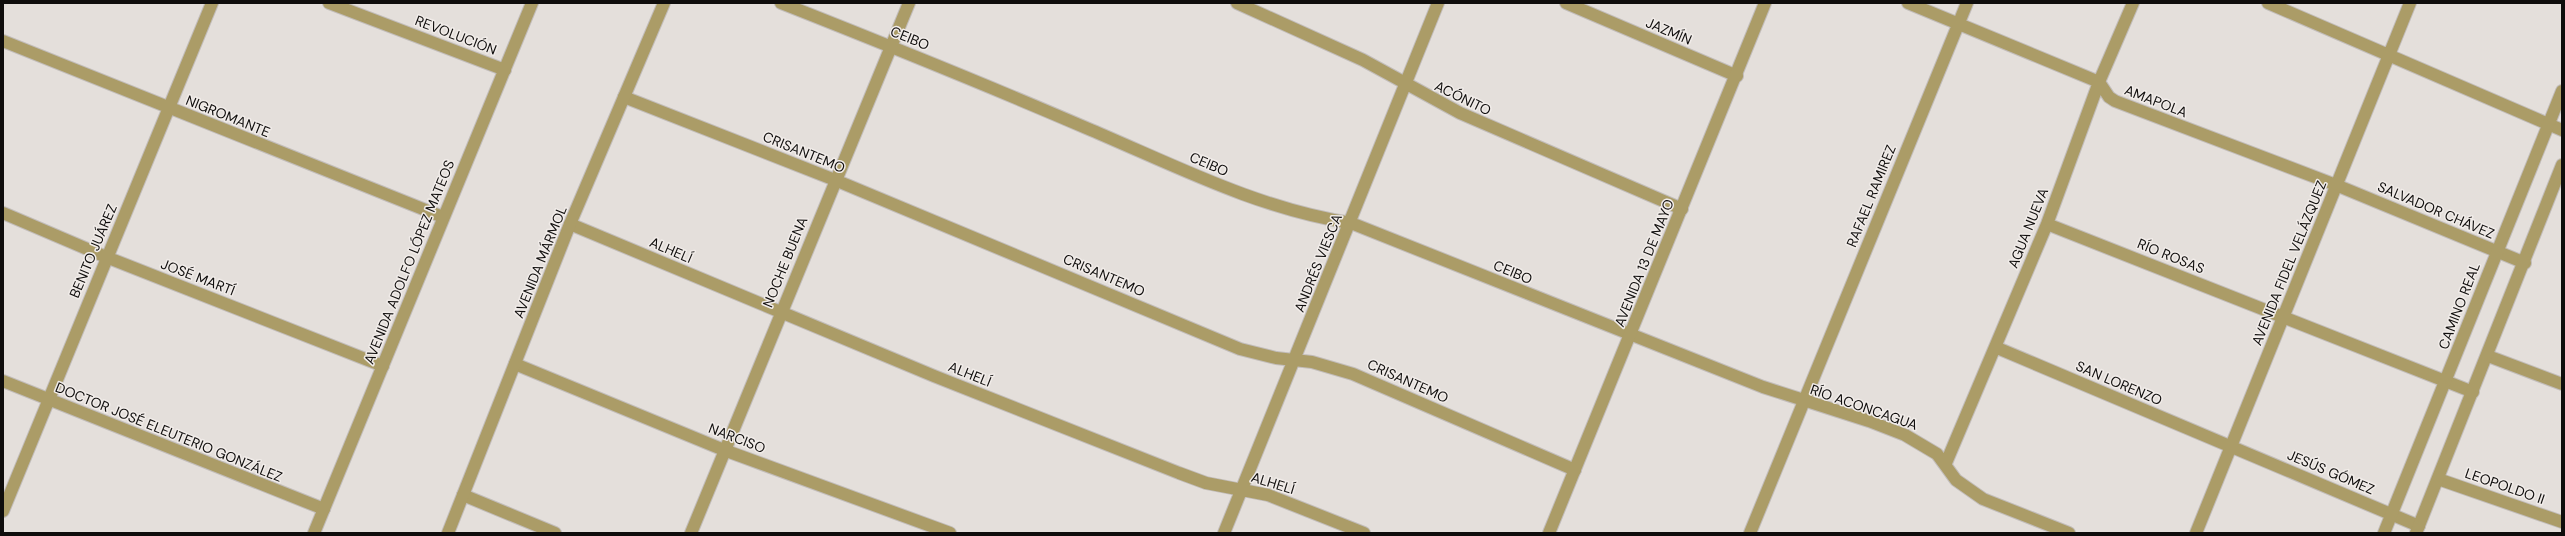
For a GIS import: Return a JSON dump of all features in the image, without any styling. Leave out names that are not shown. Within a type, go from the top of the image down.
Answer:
[{"type":"street","name":"BENITO JUÁREZ","points":[[3,511],[106,257],[212,3]]},
{"type":"street","name":"REVOLUCIÓN","points":[[330,3],[505,70]]},
{"type":"street","name":"AVENIDA ADOLFO LÓPEZ MATEOS","points":[[314,533],[532,3]]},
{"type":"street","name":"AVENIDA MÁRMOL","points":[[448,533],[570,224],[664,3]]},
{"type":"street","name":"CEIBO","points":[[781,3],[892,46],[1234,191],[1285,210],[1351,223],[1631,335]]},
{"type":"street","name":"NOCHE BUENA","points":[[691,533],[909,3]]},
{"type":"street","name":"ACÓNITO","points":[[1237,3],[1351,54],[1404,84],[1493,129],[1682,208]]},
{"type":"street","name":"ANDRÉS VIESCA","points":[[1224,533],[1351,223],[1404,84],[1438,3]]},
{"type":"street","name":"JAZMÍN","points":[[1566,3],[1737,76]]},
{"type":"street","name":"AVENIDA 13 DE MAYO","points":[[1549,533],[1737,76],[1765,3]]},
{"type":"street","points":[[1908,3],[2099,82]]},
{"type":"street","name":"RAFAEL RAMIREZ","points":[[1750,533],[1967,3]]},
{"type":"street","name":"AGUA NUEVA","points":[[1946,463],[2047,224],[2099,82],[2133,3]]},
{"type":"street","points":[[2268,3],[2562,130]]},
{"type":"street","name":"AVENIDA FIDEL VELÁZQUEZ","points":[[2196,533],[2410,3]]},
{"type":"street","name":"NIGROMANTE","points":[[3,41],[443,217]]},
{"type":"street","name":"AMAPOLA","points":[[2099,82],[2109,97],[2115,101],[2336,185]]},
{"type":"street","name":"CAMINO REAL","points":[[2384,533],[2446,381],[2496,251],[2562,91]]},
{"type":"street","name":"CRISANTEMO","points":[[624,97],[835,180],[1240,349],[1261,355],[1294,361],[1312,362],[1353,374],[1575,470]]},
{"type":"street","points":[[2417,530],[2525,263],[2562,165]]},
{"type":"street","name":"SALVADOR CHÁVEZ","points":[[2336,185],[2525,263]]},
{"type":"street","name":"JOSÉ MARTÍ","points":[[3,212],[106,257],[383,366]]},
{"type":"street","name":"ALHELÍ","points":[[570,224],[782,313],[1178,473],[1206,483],[1242,488],[1268,494],[1364,533]]},
{"type":"street","name":"RÍO ROSAS","points":[[2047,224],[2473,392]]},
{"type":"street","name":"RÍO ACONCAGUA","points":[[1631,335],[1803,401],[1869,421],[1905,435],[1923,444],[1946,463],[1956,480],[1983,499],[2069,533]]},
{"type":"street","name":"SAN LORENZO","points":[[1995,347],[2232,446]]},
{"type":"street","points":[[2488,356],[2562,384]]},
{"type":"street","name":"NARCISO","points":[[515,364],[724,450],[950,533]]},
{"type":"street","name":"DOCTOR JOSÉ ELEUTERIO GONZÁLEZ","points":[[3,381],[324,509]]},
{"type":"street","name":"JESÚS GÓMEZ","points":[[2232,446],[2392,514],[2417,530]]},
{"type":"street","name":"LEOPOLDO II","points":[[2438,479],[2562,522]]},
{"type":"street","points":[[463,495],[555,533]]}]
